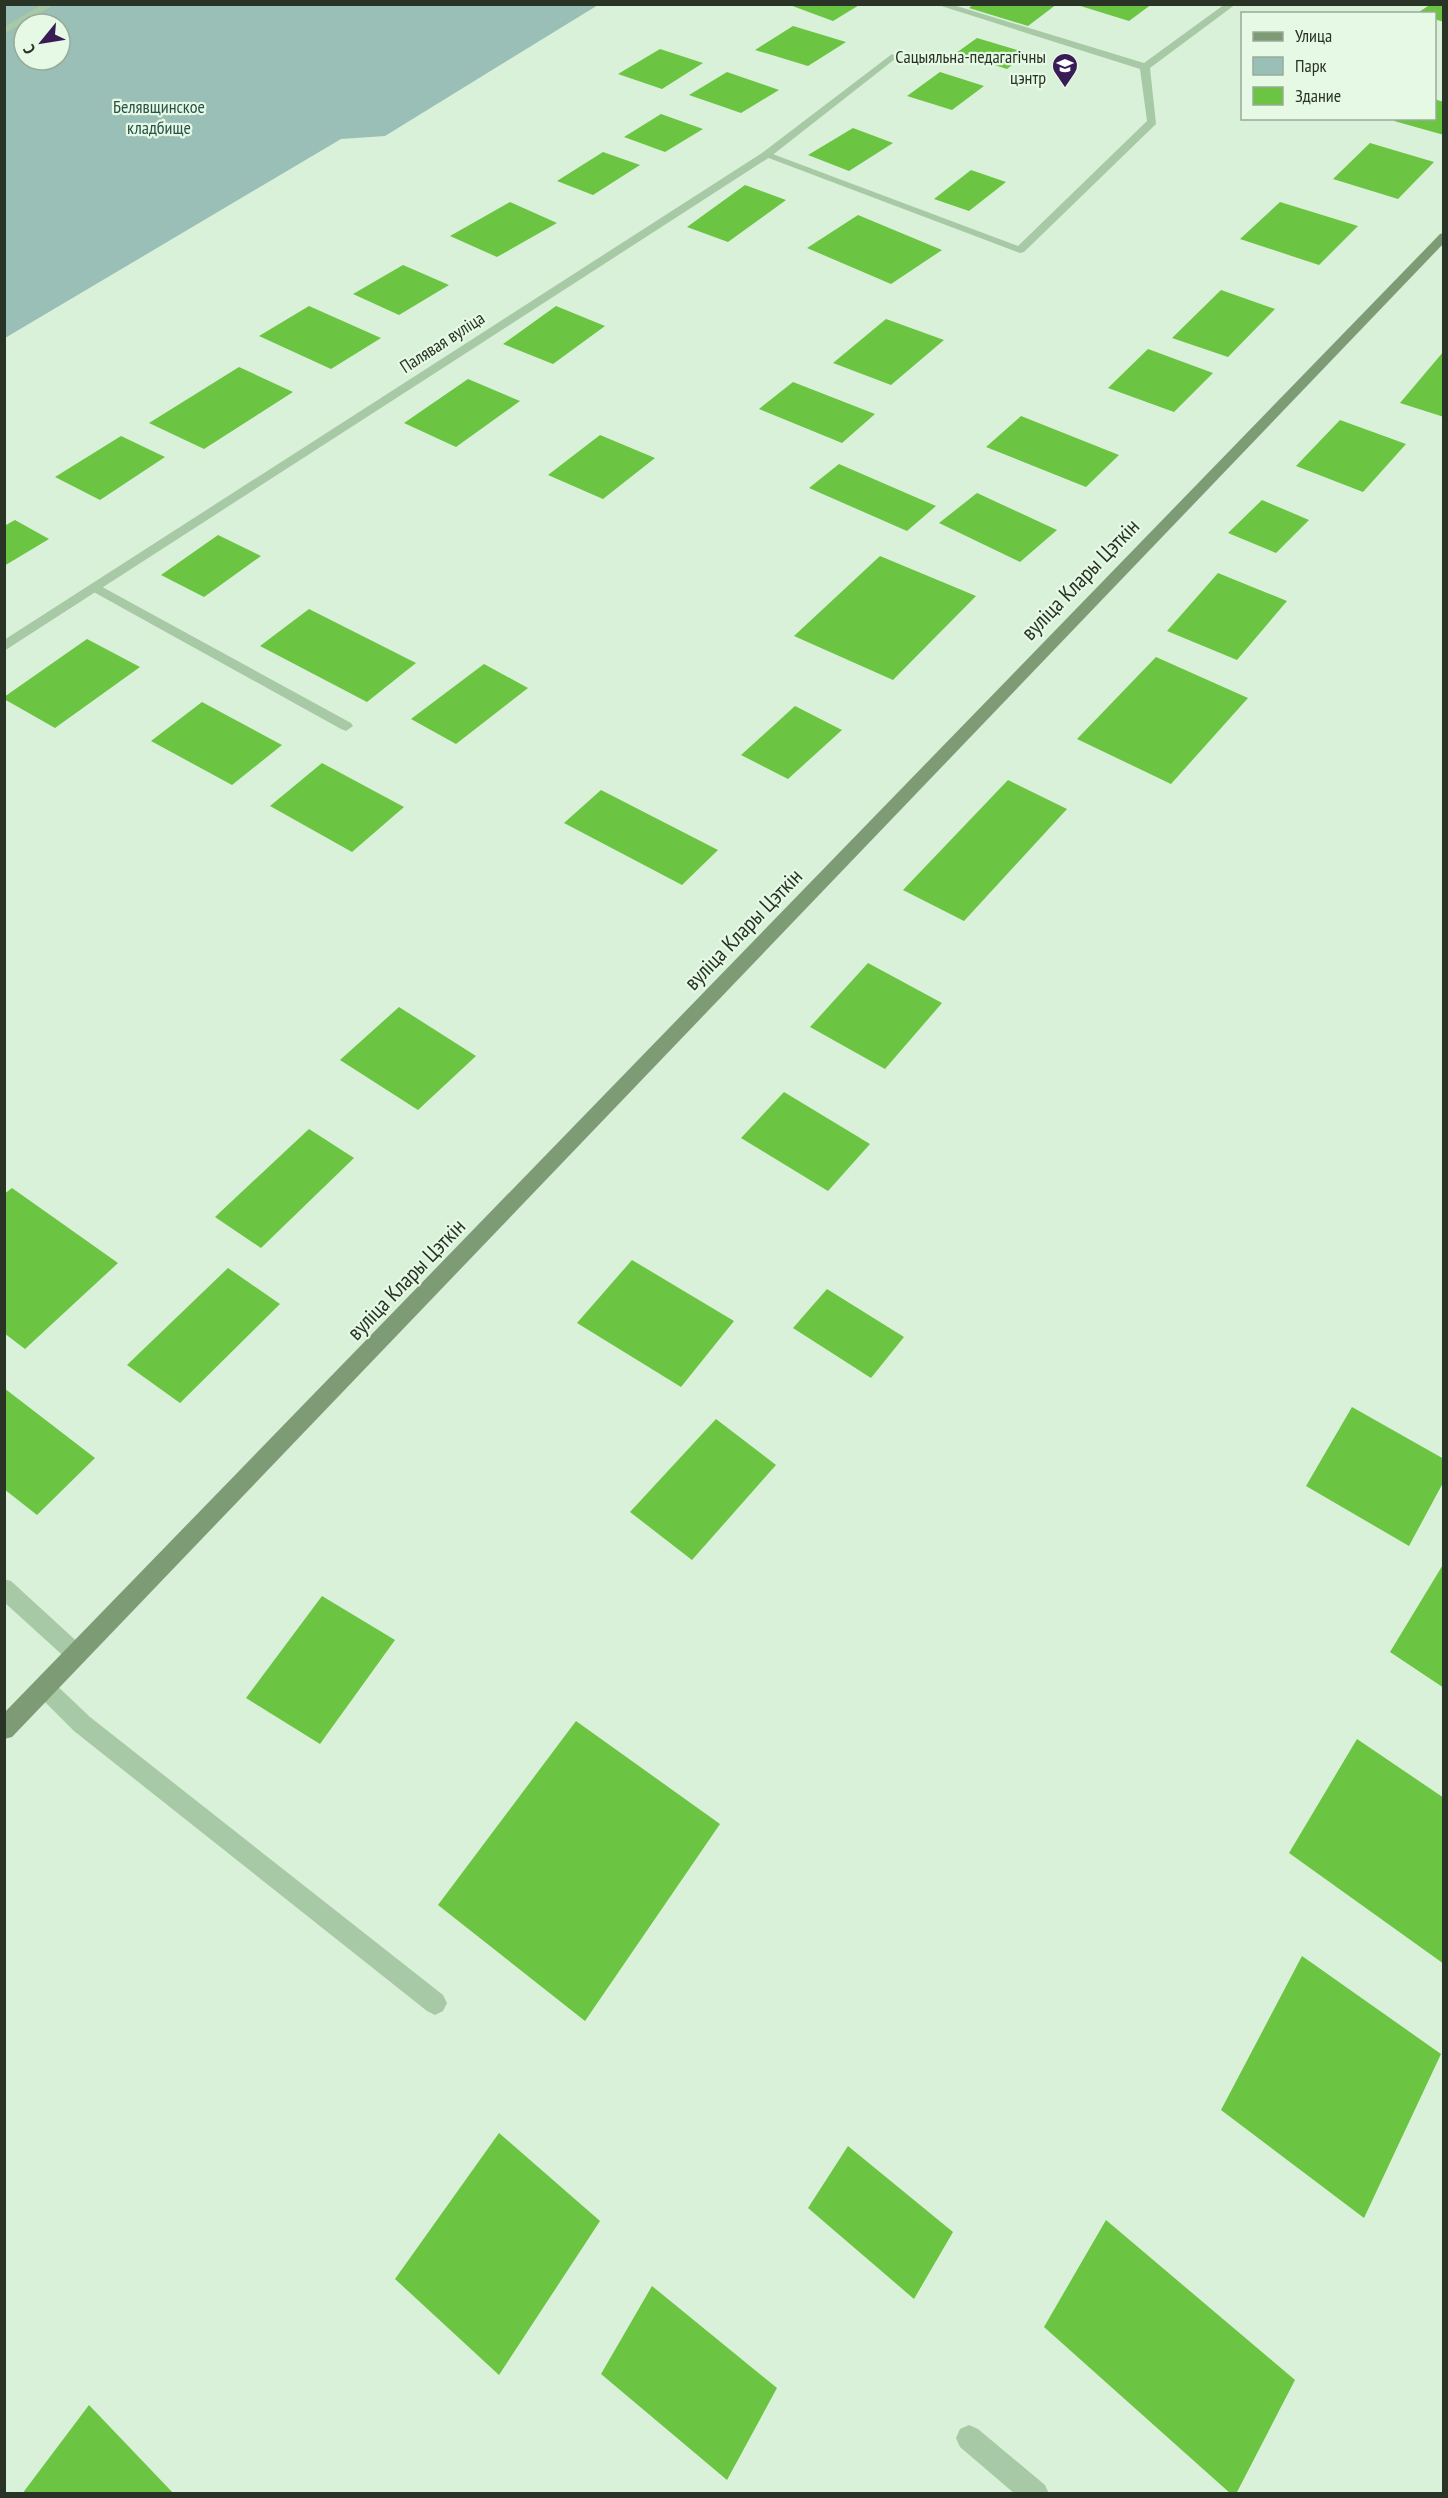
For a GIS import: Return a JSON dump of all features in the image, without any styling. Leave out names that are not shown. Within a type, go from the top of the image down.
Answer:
[{"type":"street","points":[[4,31],[51,4]]},
{"type":"street","points":[[939,4],[1145,67]]},
{"type":"street","points":[[1145,67],[1232,4]]},
{"type":"street","name":"Палявая вуліца","points":[[4,647],[766,155],[892,57]]},
{"type":"street","points":[[766,155],[1020,250],[1152,122],[1145,67]]},
{"type":"street","name":"вуліца Клары Цэткін","points":[[4,1729],[1443,236]]},
{"type":"street","points":[[95,587],[346,726]]},
{"type":"street","points":[[4,1588],[77,1655]]},
{"type":"street","points":[[45,1688],[82,1724],[435,2003]]},
{"type":"street","points":[[969,2438],[1036,2493]]},
{"type":"green space","name":"Белявщинское кладбище","points":[[4,5],[598,5],[385,136],[341,139],[5,338]]},
{"type":"building","points":[[787,4],[861,4],[833,21]]},
{"type":"building","name":"Сацыяльна-педагагічны цэнтр","points":[[974,4],[1057,4],[1028,26],[969,8]]},
{"type":"building","name":"Сацыяльна-педагагічны цэнтр","points":[[1074,4],[1152,4],[1129,21]]},
{"type":"building","points":[[1431,4],[1444,4],[1444,22],[1436,20],[1436,12],[1419,12]]},
{"type":"building","points":[[793,26],[846,42],[808,66],[755,50]]},
{"type":"building","points":[[977,38],[1027,53],[1007,69],[956,53]]},
{"type":"building","points":[[660,49],[703,63],[662,89],[618,74]]},
{"type":"building","points":[[727,72],[779,90],[741,113],[689,95]]},
{"type":"building","points":[[940,72],[984,86],[952,110],[907,96]]},
{"type":"building","points":[[1436,100],[1444,102],[1444,135],[1394,121],[1436,120]]},
{"type":"building","points":[[661,114],[703,129],[665,152],[624,137]]},
{"type":"building","points":[[853,128],[893,143],[849,171],[808,155]]},
{"type":"building","points":[[1370,143],[1434,162],[1398,199],[1333,179]]},
{"type":"building","points":[[603,152],[640,165],[593,195],[557,181]]},
{"type":"building","points":[[971,170],[1006,182],[969,211],[934,199]]},
{"type":"building","points":[[745,185],[786,200],[728,242],[687,227]]},
{"type":"building","points":[[510,202],[557,223],[497,257],[450,236]]},
{"type":"building","points":[[1280,202],[1358,226],[1319,265],[1240,239]]},
{"type":"building","points":[[858,215],[942,250],[891,284],[807,248]]},
{"type":"building","points":[[403,265],[449,285],[399,315],[353,294]]},
{"type":"building","points":[[1221,290],[1275,309],[1228,357],[1172,338]]},
{"type":"building","points":[[309,306],[381,338],[331,369],[259,336]]},
{"type":"building","points":[[556,306],[605,326],[553,364],[503,344]]},
{"type":"building","points":[[886,319],[944,340],[891,385],[833,363]]},
{"type":"building","points":[[1148,349],[1213,373],[1174,412],[1108,388]]},
{"type":"building","points":[[1444,351],[1444,417],[1400,403],[1438,358]]},
{"type":"building","points":[[239,367],[293,392],[204,449],[149,423]]},
{"type":"building","points":[[468,379],[520,401],[456,447],[404,423]]},
{"type":"building","points":[[793,382],[875,414],[842,443],[759,409]]},
{"type":"building","points":[[1021,416],[1119,455],[1086,487],[986,447]]},
{"type":"building","points":[[1340,420],[1406,444],[1363,492],[1296,466]]},
{"type":"building","points":[[600,435],[655,458],[603,499],[548,475]]},
{"type":"building","points":[[121,436],[165,457],[100,500],[55,477]]},
{"type":"building","points":[[839,464],[936,506],[907,531],[809,488]]},
{"type":"building","points":[[977,493],[1057,530],[1020,562],[939,523]]},
{"type":"building","points":[[1262,500],[1309,520],[1276,553],[1228,533]]},
{"type":"building","points":[[15,520],[49,539],[4,566],[4,526]]},
{"type":"building","points":[[218,535],[261,556],[204,597],[161,575]]},
{"type":"building","points":[[880,556],[976,596],[893,680],[794,636]]},
{"type":"building","points":[[1218,573],[1287,601],[1237,660],[1167,631]]},
{"type":"building","points":[[309,609],[416,663],[367,702],[260,646]]},
{"type":"building","points":[[87,639],[140,667],[55,728],[4,699],[4,697]]},
{"type":"building","points":[[1156,657],[1248,698],[1171,784],[1077,739]]},
{"type":"building","points":[[484,664],[528,688],[456,744],[411,719]]},
{"type":"building","points":[[202,702],[282,745],[232,785],[151,741]]},
{"type":"building","points":[[795,706],[842,730],[788,779],[741,755]]},
{"type":"building","points":[[322,763],[404,807],[352,852],[270,806]]},
{"type":"building","points":[[1008,780],[1067,809],[964,921],[903,890]]},
{"type":"building","points":[[601,790],[718,850],[682,885],[564,823]]},
{"type":"building","points":[[868,963],[942,1003],[885,1069],[810,1027]]},
{"type":"building","points":[[399,1007],[476,1056],[418,1110],[340,1060]]},
{"type":"building","points":[[784,1092],[870,1144],[828,1191],[741,1138]]},
{"type":"building","points":[[309,1129],[354,1158],[261,1248],[215,1217]]},
{"type":"building","points":[[12,1188],[118,1263],[25,1349],[4,1333],[4,1194]]},
{"type":"building","points":[[632,1260],[734,1321],[681,1387],[577,1323]]},
{"type":"building","points":[[228,1268],[280,1304],[180,1403],[127,1365]]},
{"type":"building","points":[[827,1289],[904,1337],[871,1378],[793,1328]]},
{"type":"building","points":[[4,1388],[95,1458],[37,1515],[4,1489]]},
{"type":"building","points":[[1352,1407],[1444,1459],[1444,1481],[1409,1546],[1306,1486]]},
{"type":"building","points":[[716,1419],[776,1465],[692,1560],[630,1512]]},
{"type":"building","points":[[1444,1563],[1444,1688],[1390,1652]]},
{"type":"building","points":[[322,1596],[395,1640],[320,1744],[246,1698]]},
{"type":"building","points":[[576,1721],[720,1824],[585,2021],[438,1905]]},
{"type":"building","points":[[1357,1739],[1444,1798],[1444,1964],[1289,1853]]},
{"type":"building","points":[[1302,1956],[1441,2054],[1364,2218],[1221,2110]]},
{"type":"building","points":[[499,2133],[600,2221],[499,2375],[395,2279]]},
{"type":"building","points":[[848,2146],[953,2232],[914,2299],[808,2208]]},
{"type":"building","points":[[1106,2220],[1295,2380],[1236,2494],[1231,2494],[1044,2327]]},
{"type":"building","points":[[652,2286],[777,2388],[727,2480],[601,2374]]},
{"type":"building","points":[[89,2405],[174,2494],[22,2494]]},
{"type":"place","name":"Сацыяльна-педагагічны цэнтр","points":[[1065,89]]}]
